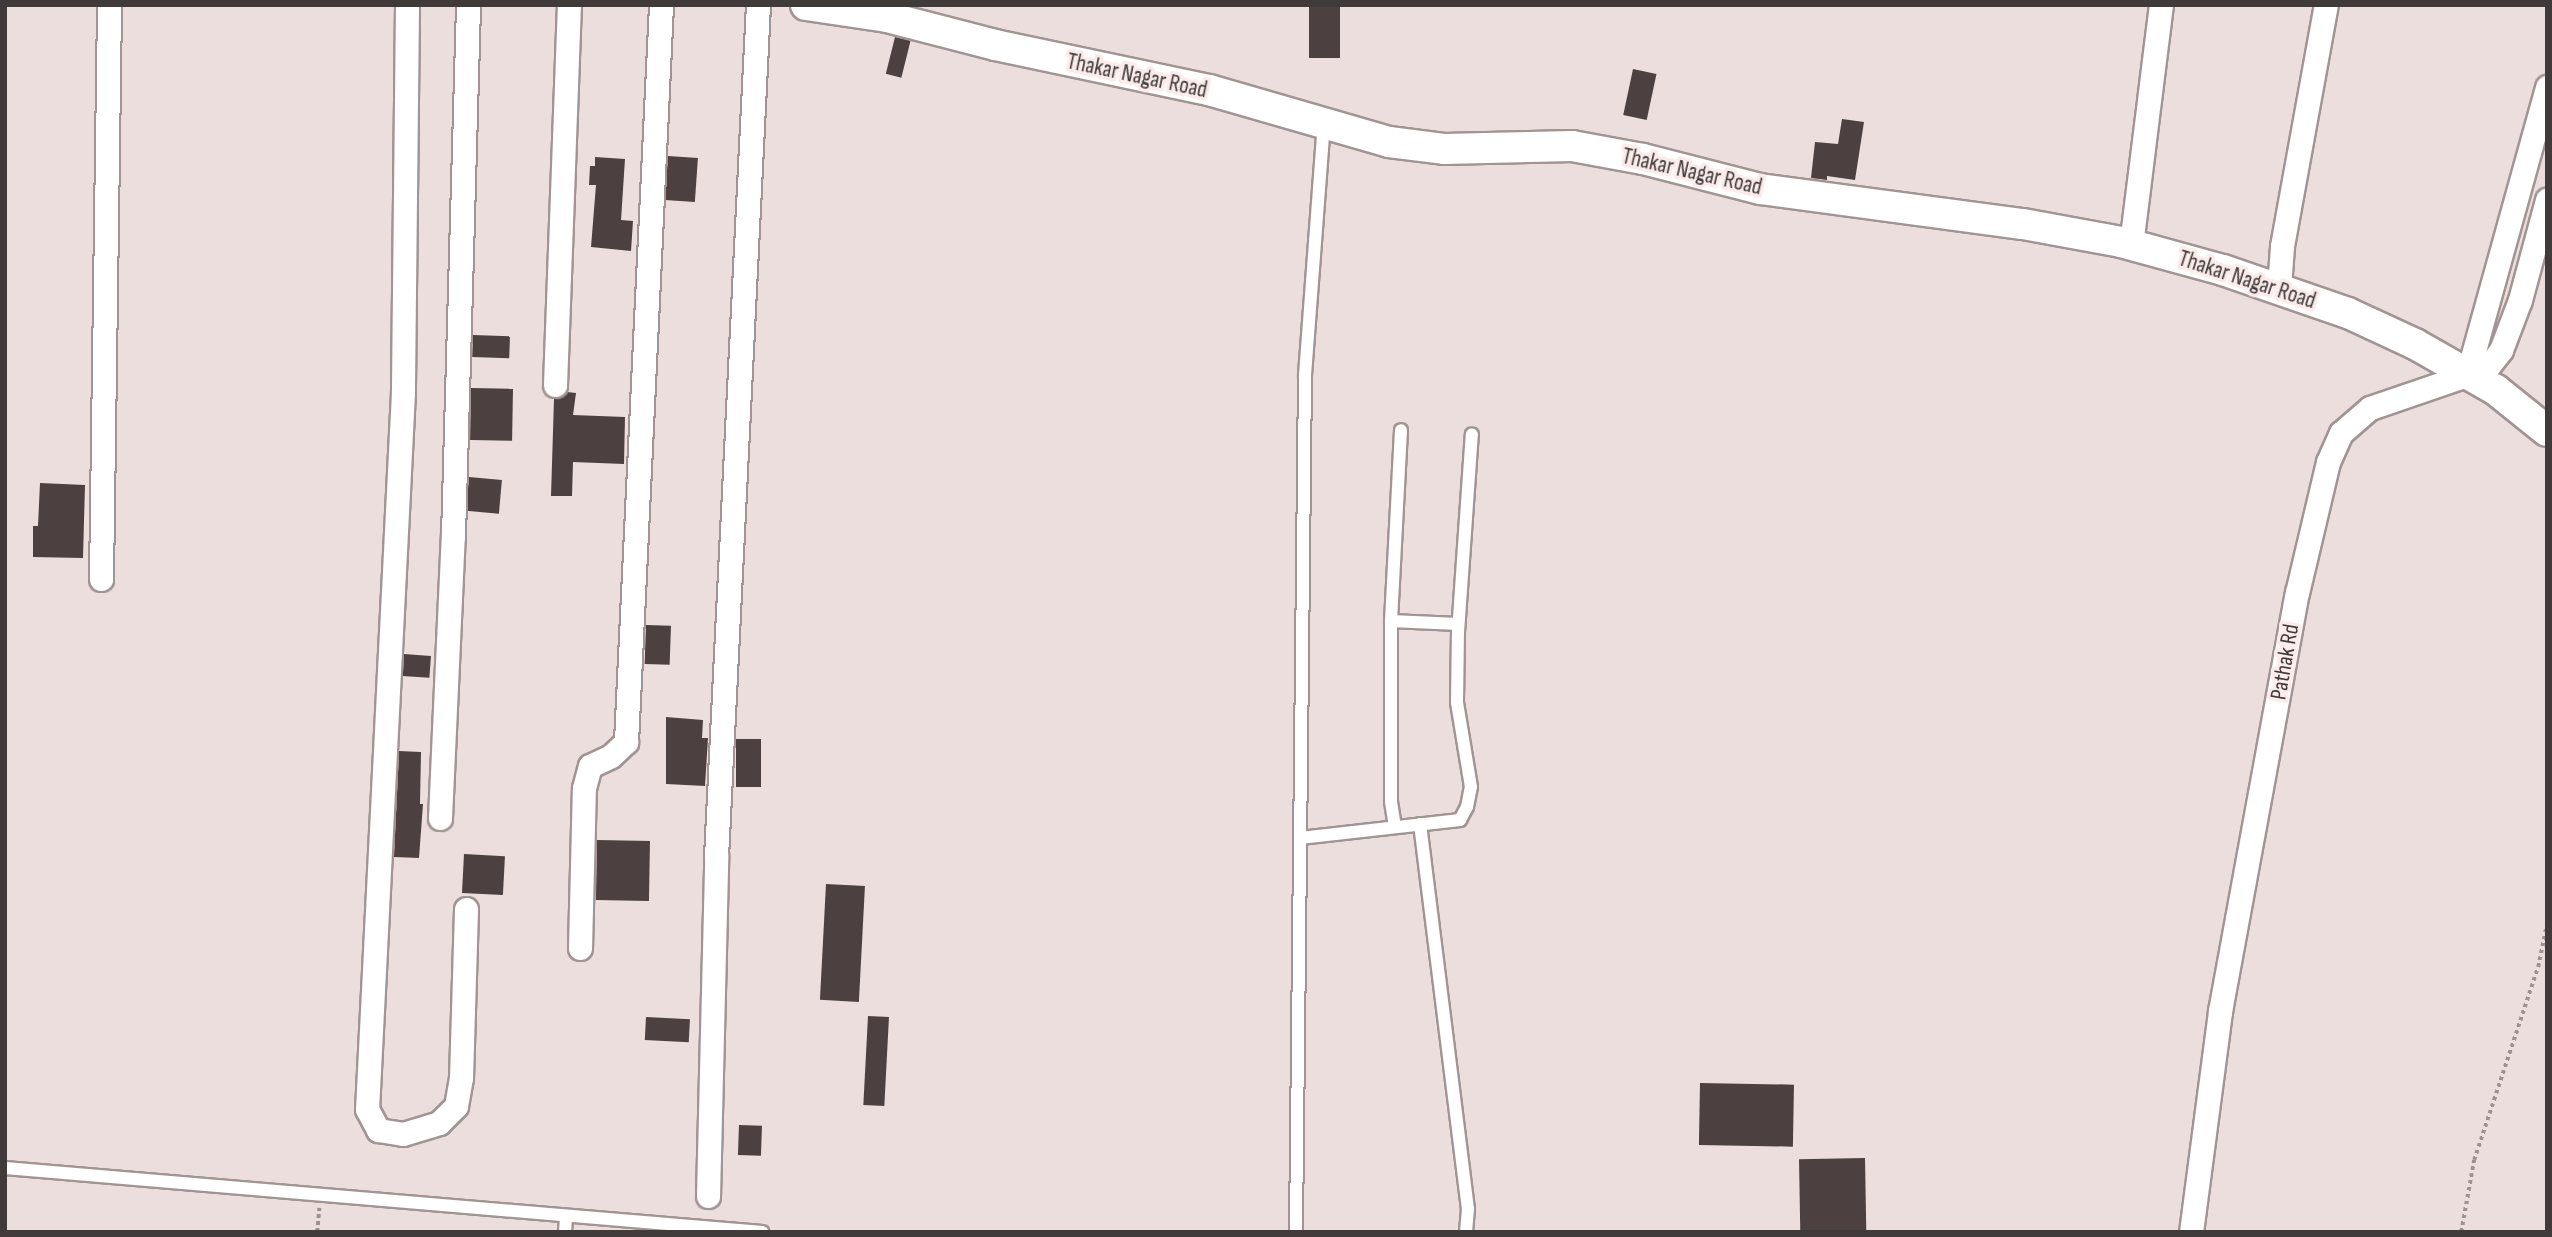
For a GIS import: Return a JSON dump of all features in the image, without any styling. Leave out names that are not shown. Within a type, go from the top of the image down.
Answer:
[{"type":"street","points":[[101,579],[109,5]]},
{"type":"street","points":[[407,5],[403,392],[367,1109],[378,1130],[403,1134],[439,1123],[456,1106],[461,1078],[466,909]]},
{"type":"street","points":[[440,818],[453,536],[468,5]]},
{"type":"street","points":[[555,385],[569,5]]},
{"type":"street","points":[[580,948],[584,788],[590,766],[611,756],[626,742],[661,5]]},
{"type":"street","points":[[708,1196],[716,857],[758,5]]},
{"type":"street","name":"Thakar Nagar Road","points":[[806,5],[873,10],[995,45],[1209,90],[1389,142],[1444,149],[1572,146],[1643,159],[1760,189],[2023,225],[2131,245],[2278,288],[2348,313],[2415,344],[2467,376],[2496,390],[2547,431]]},
{"type":"street","points":[[2131,245],[2161,5]]},
{"type":"street","points":[[2278,288],[2282,246],[2326,5]]},
{"type":"street","points":[[2467,376],[2547,87]]},
{"type":"street","name":"Pathak Rd","points":[[2191,1232],[2223,998],[2297,593],[2328,462],[2342,433],[2370,408],[2487,368],[2501,350],[2520,300],[2547,200]]},
{"type":"lane","points":[[1296,1232],[1305,375],[1324,124]]},
{"type":"lane","points":[[1395,827],[1391,801],[1391,621],[1401,430]]},
{"type":"lane","points":[[1300,838],[1460,820],[1471,787],[1457,702],[1458,624],[1472,434]]},
{"type":"lane","points":[[1391,621],[1458,624]]},
{"type":"lane","points":[[1420,824],[1468,1209],[1466,1232]]},
{"type":"lane","points":[[5,1168],[696,1229],[762,1232]]},
{"type":"lane","points":[[565,1232],[566,1216]]},
{"type":"path","points":[[2461,1232],[2474,1160],[2538,967],[2547,923]]},
{"type":"path","points":[[317,1232],[320,1196]]},
{"type":"building","points":[[1309,5],[1340,5],[1340,58],[1309,58]]},
{"type":"building","points":[[895,37],[911,41],[901,78],[886,74]]},
{"type":"building","points":[[1633,69],[1656,74],[1647,120],[1623,115]]},
{"type":"building","points":[[1842,119],[1864,122],[1855,180],[1827,176],[1827,180],[1811,178],[1815,142],[1838,144]]},
{"type":"building","points":[[668,156],[698,158],[695,202],[665,200]]},
{"type":"building","points":[[595,157],[625,159],[621,220],[633,221],[631,251],[591,247],[596,185],[589,185],[590,166],[595,166]]},
{"type":"building","points":[[473,335],[510,336],[509,358],[472,357]]},
{"type":"building","points":[[471,388],[513,389],[512,441],[470,440]]},
{"type":"building","points":[[567,392],[576,393],[573,415],[625,417],[624,464],[573,462],[572,496],[551,496],[554,399]]},
{"type":"building","points":[[469,477],[502,480],[499,514],[466,511]]},
{"type":"building","points":[[40,483],[85,485],[83,558],[33,557],[33,526],[38,526]]},
{"type":"building","points":[[646,625],[671,626],[670,665],[645,664]]},
{"type":"building","points":[[404,654],[431,656],[429,678],[402,676]]},
{"type":"building","points":[[666,717],[703,720],[702,738],[708,738],[705,786],[666,784]]},
{"type":"building","points":[[736,739],[761,739],[761,787],[736,787]]},
{"type":"building","points":[[399,751],[421,752],[420,804],[423,804],[419,858],[394,857]]},
{"type":"building","points":[[597,840],[650,841],[649,901],[596,900]]},
{"type":"building","points":[[464,854],[505,856],[503,895],[462,893]]},
{"type":"building","points":[[826,884],[865,886],[859,1002],[820,1000]]},
{"type":"building","points":[[868,1016],[889,1017],[884,1106],[863,1105]]},
{"type":"building","points":[[646,1017],[690,1019],[689,1042],[645,1040]]},
{"type":"building","points":[[1700,1083],[1794,1085],[1793,1147],[1699,1145]]},
{"type":"building","points":[[739,1125],[762,1126],[761,1156],[738,1155]]},
{"type":"building","points":[[1865,1158],[1866,1232],[1800,1232],[1799,1159]]}]
